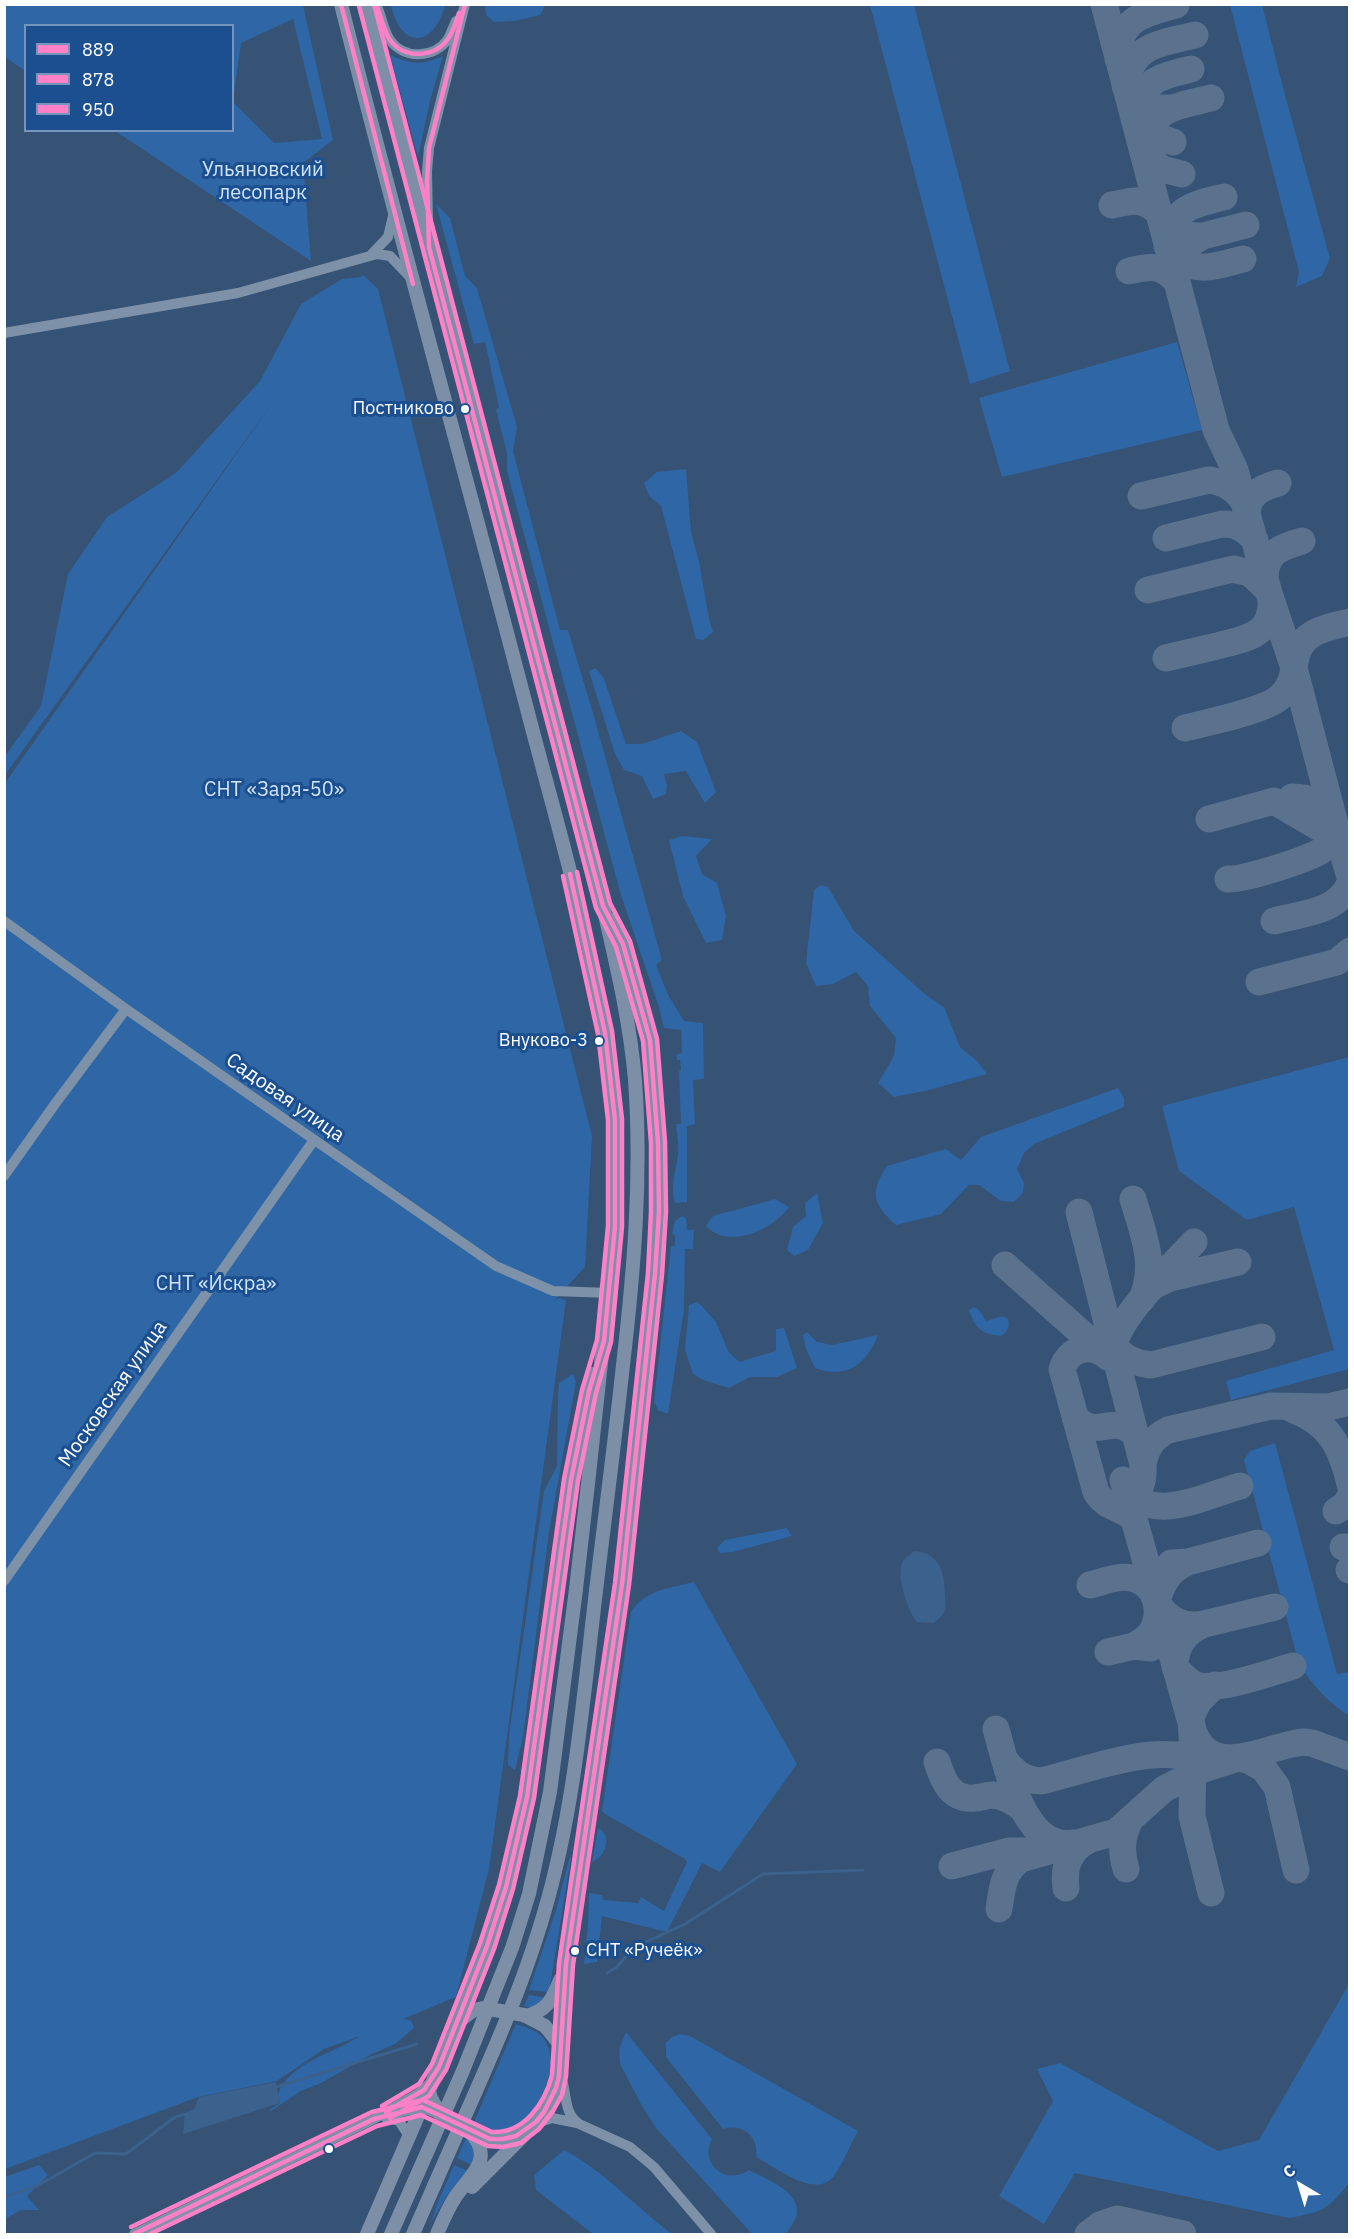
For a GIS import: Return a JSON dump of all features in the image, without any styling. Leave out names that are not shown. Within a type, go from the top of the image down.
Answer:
[{"type":"main road","points":[[341,4],[411,278],[562,841],[595,982],[607,1048],[615,1137],[615,1226],[610,1293],[550,1792],[529,1894],[512,1948],[466,2063],[391,2235]]},
{"type":"main road","points":[[366,4],[603,906],[620,983],[633,1066],[639,1170],[633,1278],[572,1788],[560,1852],[545,1911],[519,1987],[413,2235]]},
{"type":"main road","points":[[448,2212],[516,2144],[551,2102],[557,2090],[566,1966],[622,1584],[656,1275],[659,1212],[658,1143],[650,1040],[623,944],[603,906]]},
{"type":"main road","points":[[367,2235],[439,2067],[487,1946],[506,1887],[522,1824],[567,1502],[589,1390],[604,1341]]},
{"type":"main road","points":[[525,2016],[539,2012],[549,2003],[566,1966]]},
{"type":"main road","points":[[456,2023],[474,2010],[483,2007],[525,2016],[545,2026],[561,2046]]},
{"type":"main road","points":[[429,2091],[433,2105],[446,2118],[490,2139],[502,2140],[518,2136],[532,2125]]},
{"type":"main road","points":[[437,2235],[455,2198],[477,2170],[481,2156],[478,2143],[463,2127]]},
{"type":"street","points":[[376,4],[393,43],[407,52],[420,54],[432,52],[447,40],[464,4]]},
{"type":"street","points":[[429,247],[427,177],[429,148],[464,4]]},
{"type":"street","points":[[371,255],[388,237],[394,212]]},
{"type":"street","points":[[4,333],[238,293],[371,255],[390,256],[411,278]]},
{"type":"street","name":"Садовая улица","points":[[4,921],[126,1009],[496,1266],[553,1291],[610,1293]]},
{"type":"street","points":[[4,1176],[126,1009]]},
{"type":"street","name":"Московская улица","points":[[4,1581],[314,1140]]},
{"type":"street","points":[[134,2235],[374,2119],[428,2086],[439,2067]]},
{"type":"street","points":[[560,2073],[566,2092],[568,2111],[577,2122]]},
{"type":"street","points":[[374,2119],[422,2107],[446,2118]]},
{"type":"street","points":[[532,2125],[552,2118],[577,2122],[622,2142],[654,2167],[711,2235]]},
{"type":"street","points":[[374,2119],[397,2119],[406,2131],[409,2140]]},
{"type":"green space","points":[[391,4],[445,5],[433,29],[426,36],[418,38],[402,30]]},
{"type":"green space","name":"Ульяновский лесопарк","points":[[4,5],[303,5],[333,140],[303,163],[311,261],[117,132],[234,132],[234,103],[274,143],[322,139],[293,19],[241,43],[234,95],[234,24],[24,24],[24,70],[5,57]]},
{"type":"green space","points":[[485,5],[543,5],[544,8],[540,15],[515,21],[494,22],[486,15]]},
{"type":"green space","points":[[870,5],[914,5],[1010,371],[970,384]]},
{"type":"green space","points":[[1230,5],[1262,5],[1330,258],[1322,276],[1296,287],[1299,272]]},
{"type":"green space","points":[[390,55],[417,63],[443,56],[430,101],[418,157]]},
{"type":"green space","points":[[436,204],[450,218],[465,276],[477,288],[517,427],[513,451],[560,630],[568,630],[593,713],[662,960],[656,965],[668,995],[684,1021],[703,1023],[704,1079],[693,1080],[695,1124],[687,1126],[687,1202],[675,1203],[673,1190],[678,1150],[676,1124],[681,1124],[679,1071],[681,1070],[680,1060],[677,1060],[676,1055],[682,1053],[681,1030],[664,1028],[620,892],[507,471],[507,453],[496,410],[499,407],[485,342],[474,344]]},
{"type":"green space","points":[[363,275],[378,289],[592,1136],[585,1267],[555,1300],[559,1298],[566,1300],[489,1869],[456,1997],[403,2019],[411,2020],[414,2028],[395,2044],[301,2091],[271,2111],[269,2110],[280,2103],[278,2094],[292,2074],[314,2059],[360,2036],[324,2049],[277,2081],[198,2097],[5,2169],[5,783],[275,399],[5,775],[5,756],[41,706],[68,574],[107,517],[176,473],[260,381],[301,304],[342,279]]},
{"type":"green space","points":[[1177,342],[1202,430],[1002,477],[979,398]]},
{"type":"green space","points":[[686,469],[691,532],[713,632],[703,640],[696,639],[661,506],[649,496],[644,483],[657,472]]},
{"type":"green space","points":[[596,668],[604,679],[626,744],[642,744],[681,731],[697,742],[716,792],[705,803],[686,771],[664,774],[667,785],[666,794],[653,799],[642,776],[624,770],[615,754],[589,671]]},
{"type":"green space","points":[[682,836],[712,839],[696,856],[702,874],[717,883],[726,916],[722,940],[706,943],[683,896],[669,840]]},
{"type":"green space","points":[[820,885],[828,887],[854,931],[926,995],[944,1007],[960,1047],[977,1061],[987,1074],[894,1097],[878,1083],[894,1056],[896,1038],[870,1006],[868,986],[856,972],[833,984],[816,986],[806,963],[814,890]]},
{"type":"green space","points":[[1349,1057],[1349,1369],[1231,1400],[1226,1381],[1334,1350],[1294,1207],[1247,1220],[1179,1171],[1162,1106]]},
{"type":"green space","points":[[1118,1088],[1124,1098],[1124,1107],[1034,1144],[1024,1153],[1017,1169],[1024,1183],[1023,1193],[1014,1202],[1001,1201],[979,1185],[969,1185],[941,1214],[896,1225],[878,1204],[876,1191],[881,1175],[887,1166],[946,1149],[961,1160],[981,1137]]},
{"type":"green space","points":[[817,1193],[823,1223],[808,1250],[794,1256],[787,1250],[793,1227],[806,1216],[805,1203]]},
{"type":"green space","points":[[775,1199],[789,1207],[772,1223],[750,1234],[738,1237],[726,1236],[715,1233],[706,1226],[713,1216]]},
{"type":"green space","points":[[682,1216],[686,1218],[687,1230],[694,1230],[693,1249],[685,1249],[684,1309],[668,1414],[658,1410],[654,1402],[671,1246],[675,1246],[675,1235],[672,1234],[675,1221]]},
{"type":"green space","points":[[698,1302],[716,1322],[728,1351],[739,1362],[776,1351],[776,1329],[784,1328],[797,1368],[777,1377],[750,1377],[729,1388],[703,1380],[693,1374],[685,1350],[689,1305]]},
{"type":"green space","points":[[974,1307],[979,1310],[986,1321],[1002,1316],[1008,1319],[1007,1331],[1001,1336],[984,1332],[974,1322],[969,1310]]},
{"type":"green space","points":[[807,1332],[817,1342],[832,1345],[878,1335],[868,1354],[861,1361],[854,1367],[836,1372],[815,1368],[806,1349],[803,1335]]},
{"type":"green space","points":[[573,1374],[576,1382],[549,1532],[523,1737],[515,1770],[508,1765],[509,1735],[544,1491],[557,1466],[559,1383]]},
{"type":"green space","points":[[1275,1443],[1337,1674],[1349,1672],[1349,1716],[1321,1693],[1299,1664],[1244,1460],[1250,1451]]},
{"type":"green space","points":[[787,1528],[792,1536],[733,1552],[720,1553],[717,1548],[725,1540]]},
{"type":"green space","points":[[694,1582],[797,1764],[720,1872],[702,1863],[667,1932],[602,1916],[597,1962],[584,1964],[589,1893],[602,1895],[603,1900],[638,1903],[641,1897],[664,1911],[687,1862],[602,1811],[631,1612],[636,1605],[651,1594]]},
{"type":"green space","points":[[598,1828],[603,1831],[606,1846],[601,1856],[592,1862]]},
{"type":"green space","points":[[570,1856],[549,1992],[529,1990],[556,1910]]},
{"type":"green space","points":[[1349,1984],[1349,2183],[1329,2205],[1310,2214],[1289,2218],[1075,2173],[1044,2224],[999,2196],[1053,2101],[1037,2069],[1060,2063],[1218,2151],[1259,2140]]},
{"type":"green space","points":[[529,1995],[548,1998],[533,2009],[524,2006]]},
{"type":"green space","points":[[516,2024],[528,2028],[544,2039],[550,2052],[551,2067],[548,2082],[542,2098],[522,2123],[509,2129],[492,2131],[474,2122]]},
{"type":"green space","points":[[626,2032],[712,2139],[709,2157],[717,2170],[732,2175],[749,2170],[780,2186],[793,2198],[797,2213],[786,2234],[752,2234],[656,2128],[620,2064],[619,2049]]},
{"type":"green space","points":[[680,2034],[690,2036],[858,2131],[833,2177],[825,2183],[816,2185],[795,2179],[756,2157],[755,2143],[748,2133],[737,2128],[723,2129],[666,2057],[666,2043],[672,2037]]},
{"type":"green space","points":[[466,2138],[477,2148],[474,2166],[457,2158]]},
{"type":"green space","points":[[564,2150],[593,2168],[672,2234],[593,2234],[536,2190],[534,2175]]},
{"type":"green space","points":[[39,2165],[48,2175],[27,2196],[39,2210],[21,2210],[5,2219],[5,2177]]},
{"type":"green space","points":[[454,2165],[468,2171],[447,2196],[431,2223],[437,2204]]},
{"type":"shaded area","points":[[914,1551],[922,1552],[935,1559],[941,1570],[945,1607],[942,1615],[934,1623],[917,1622],[904,1593],[901,1567],[904,1560]]},
{"type":"shaded area","points":[[276,2082],[280,2103],[183,2134],[185,2113],[194,2109],[199,2097]]},
{"type":"waterway","points":[[607,1973],[617,1967],[633,1948],[685,1924],[763,1874],[863,1870]]},
{"type":"waterway","points":[[276,2087],[417,2044]]},
{"type":"waterway","points":[[4,2197],[37,2186],[95,2153],[126,2154],[175,2117],[186,2114]]},
{"type":"taxiway","points":[[1104,4],[1216,430],[1235,470],[1271,600],[1267,621],[1255,634],[1237,641],[1166,658]]},
{"type":"taxiway","points":[[1118,59],[1119,45],[1128,26],[1153,11],[1176,5]]},
{"type":"taxiway","points":[[1172,108],[1157,108],[1135,97],[1125,86],[1129,72],[1134,62],[1149,48],[1195,35]]},
{"type":"taxiway","points":[[1173,142],[1147,133],[1134,119],[1137,106],[1141,96],[1152,83],[1160,78],[1191,69]]},
{"type":"taxiway","points":[[1182,174],[1162,169],[1143,152],[1146,137],[1157,118],[1165,112],[1175,107],[1211,98]]},
{"type":"taxiway","points":[[1224,197],[1185,210],[1173,223],[1167,246],[1176,256],[1193,266],[1211,267],[1243,259]]},
{"type":"taxiway","points":[[1112,205],[1133,201],[1145,203],[1180,232],[1203,236]]},
{"type":"taxiway","points":[[1188,245],[1203,236],[1246,225]]},
{"type":"taxiway","points":[[1129,271],[1143,268],[1160,269],[1176,281]]},
{"type":"taxiway","points":[[1141,496],[1209,480],[1229,487],[1244,502]]},
{"type":"taxiway","points":[[1247,512],[1253,496],[1266,487],[1278,483]]},
{"type":"taxiway","points":[[1166,538],[1222,524],[1240,528],[1255,540]]},
{"type":"taxiway","points":[[1265,578],[1268,562],[1275,552],[1302,541]]},
{"type":"taxiway","points":[[1148,590],[1233,569],[1250,573],[1268,590],[1294,668],[1340,843],[1350,856]]},
{"type":"taxiway","points":[[1185,728],[1250,711],[1274,701],[1289,685],[1297,652],[1307,638],[1322,629],[1350,622]]},
{"type":"taxiway","points":[[1228,879],[1278,868],[1319,852],[1328,845],[1333,830],[1333,817],[1315,802],[1292,797]]},
{"type":"taxiway","points":[[1209,819],[1274,801],[1332,835],[1340,843],[1350,877]]},
{"type":"taxiway","points":[[1274,921],[1328,906],[1344,893],[1350,883]]},
{"type":"taxiway","points":[[1259,982],[1337,962],[1350,951]]},
{"type":"taxiway","points":[[1133,1199],[1147,1249],[1148,1273],[1142,1299]]},
{"type":"taxiway","points":[[1079,1212],[1143,1465],[1134,1514]]},
{"type":"taxiway","points":[[1194,1242],[1136,1306],[1118,1334],[1114,1346],[1131,1360],[1151,1365],[1262,1337]]},
{"type":"taxiway","points":[[1155,1285],[1170,1278],[1238,1262]]},
{"type":"taxiway","points":[[1005,1265],[1105,1354]]},
{"type":"taxiway","points":[[1108,1357],[1095,1350],[1082,1350],[1070,1356],[1062,1369],[1096,1492],[1104,1501],[1134,1519]]},
{"type":"taxiway","points":[[1143,1465],[1151,1444],[1168,1430],[1271,1406],[1328,1407],[1350,1402]]},
{"type":"taxiway","points":[[1292,1409],[1316,1421],[1332,1438],[1338,1448],[1350,1484]]},
{"type":"taxiway","points":[[1075,1417],[1090,1427],[1120,1426],[1127,1428],[1135,1435]]},
{"type":"taxiway","points":[[1240,1486],[1176,1505],[1159,1506],[1145,1503],[1132,1495],[1123,1480],[1194,1733],[1203,1747],[1214,1755],[1228,1758],[1243,1757],[1303,1742],[1350,1757]]},
{"type":"taxiway","points":[[1336,1511],[1345,1505],[1350,1497]]},
{"type":"taxiway","points":[[1171,1563],[1188,1562],[1258,1543]]},
{"type":"taxiway","points":[[1343,1547],[1350,1547]]},
{"type":"taxiway","points":[[1188,1562],[1181,1565],[1167,1578],[1157,1603],[1166,1614],[1177,1621],[1189,1625],[1204,1624],[1275,1607]]},
{"type":"taxiway","points":[[1090,1585],[1126,1577],[1140,1581],[1152,1591],[1157,1606],[1155,1623],[1148,1636],[1134,1646]]},
{"type":"taxiway","points":[[1204,1624],[1186,1636],[1179,1646],[1175,1659],[1175,1667],[1196,1685],[1230,1684],[1293,1666]]},
{"type":"taxiway","points":[[1108,1652],[1134,1646],[1151,1648]]},
{"type":"taxiway","points":[[1211,1893],[1192,1816],[1191,1717],[1198,1702],[1215,1685]]},
{"type":"taxiway","points":[[996,1729],[1012,1782],[1029,1820],[1041,1834],[1056,1842],[1073,1843]]},
{"type":"taxiway","points":[[1005,1760],[1020,1775],[1041,1781],[1109,1763],[1151,1755],[1220,1758]]},
{"type":"taxiway","points":[[999,1909],[1007,1875],[1021,1859],[1116,1832],[1164,1789],[1203,1769],[1238,1758],[1248,1760],[1264,1769],[1277,1787],[1296,1870]]},
{"type":"taxiway","points":[[937,1762],[945,1782],[959,1796],[966,1798],[997,1796],[1023,1809]]},
{"type":"taxiway","points":[[1126,1869],[1123,1846],[1124,1834],[1129,1822]]},
{"type":"taxiway","points":[[1066,1888],[1069,1860],[1072,1854],[1089,1840]]},
{"type":"taxiway","points":[[952,1866],[1009,1851],[1033,1851]]},
{"type":"taxiway","points":[[1088,2234],[1100,2225],[1117,2219],[1183,2234]]},
{"type":"transit line","name":"889","points":[[341,4],[413,284]]},
{"type":"transit line","name":"878","points":[[150,2234],[377,2126],[421,2115],[488,2146],[503,2147],[521,2143],[539,2129],[562,2095],[566,2076],[573,1965],[629,1585],[662,1275],[666,1212],[665,1142],[657,1039],[630,941],[610,903],[374,4]]},
{"type":"transit line","name":"889","points":[[376,4],[390,40],[403,51],[419,54],[435,50],[448,39],[459,13]]},
{"type":"transit line","name":"889","points":[[134,2234],[374,2119],[422,2107],[490,2139],[516,2136],[536,2122],[544,2112],[556,2088],[559,2076],[566,1964],[622,1584],[655,1274],[659,1212],[658,1143],[650,1040],[623,944],[603,906],[429,247],[427,181],[429,148],[465,4]]},
{"type":"transit line","name":"950","points":[[131,2227],[372,2112],[423,2100],[492,2132],[503,2131],[523,2122],[531,2115],[544,2096],[552,2075],[559,1963],[615,1583],[648,1273],[651,1143],[643,1041],[616,947],[596,908],[359,6]]},
{"type":"transit line","name":"878","points":[[390,2118],[429,2096],[446,2070],[494,1949],[513,1889],[534,1798],[578,1481],[596,1393],[611,1342],[622,1227],[622,1119],[612,1031],[577,872]]},
{"type":"transit line","name":"889","points":[[386,2112],[424,2090],[439,2067],[487,1946],[506,1887],[527,1797],[571,1480],[589,1391],[604,1341],[615,1226],[615,1120],[605,1033],[570,874]]},
{"type":"transit line","name":"950","points":[[382,2106],[419,2084],[432,2064],[480,1943],[499,1885],[520,1796],[564,1479],[582,1390],[597,1340],[608,1226],[608,1120],[598,1034],[563,876]]},
{"type":"place","name":"Постниково","points":[[465,409]]},
{"type":"place","name":"Внуково-3","points":[[599,1041]]},
{"type":"place","name":"СНТ «Ручеёк»","points":[[575,1951]]},
{"type":"park label","name":"СНТ «Заря-50»","points":[[274,790]]},
{"type":"park label","name":"СНТ «Искра»","points":[[216,1284]]}]
